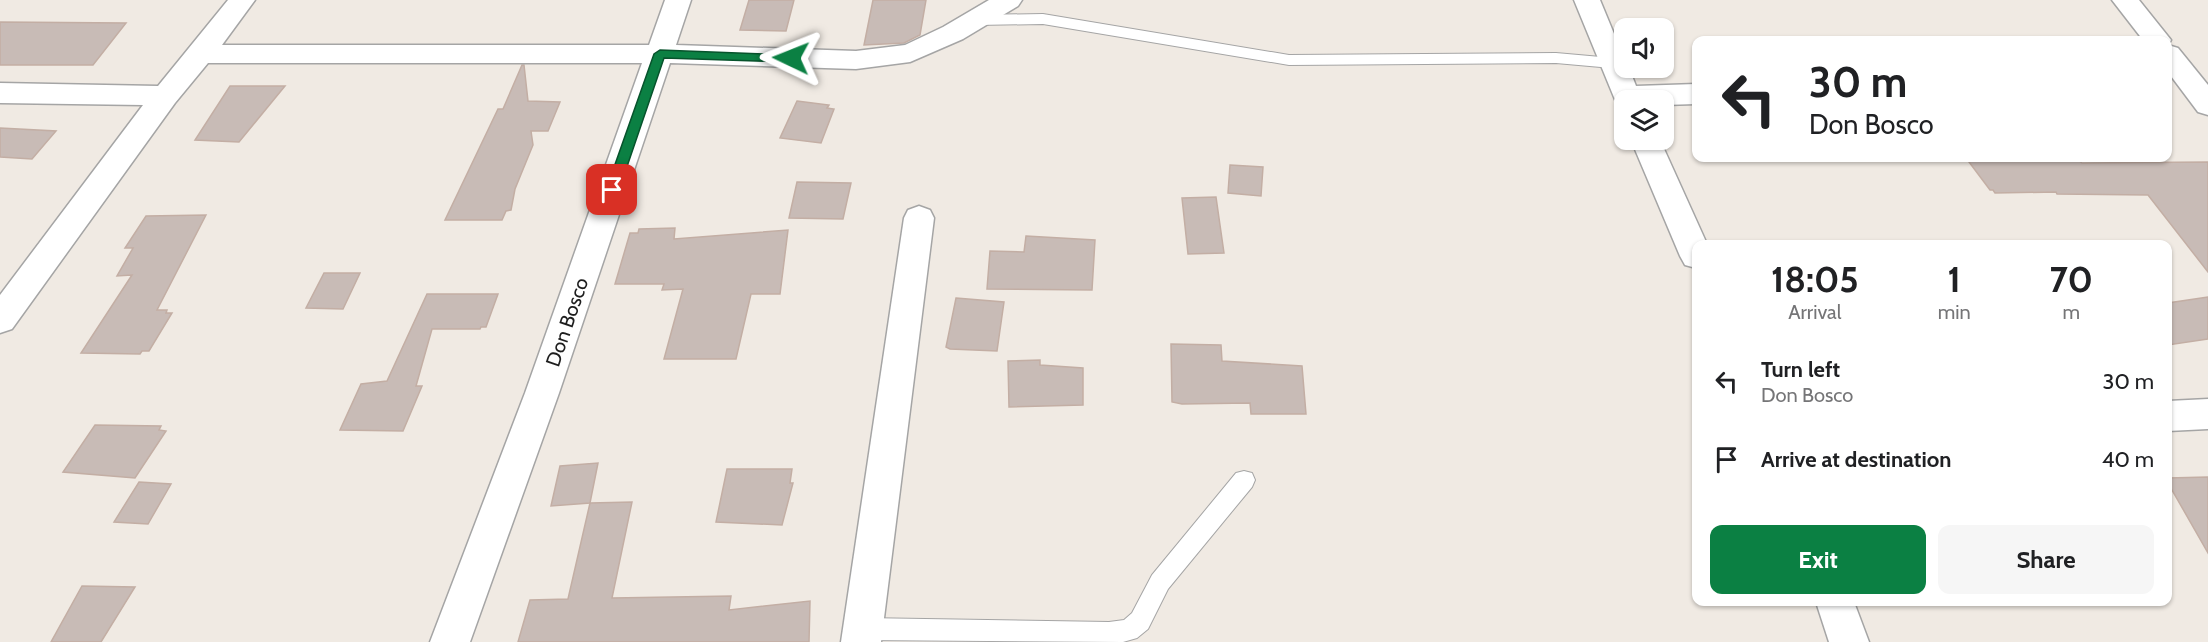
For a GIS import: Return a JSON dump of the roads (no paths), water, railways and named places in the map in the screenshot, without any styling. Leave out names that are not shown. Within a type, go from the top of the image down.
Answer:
[{"type":"street","points":[[0,320],[165,96],[201,54],[242,0]]},
{"type":"street","name":"Don Bosco","points":[[450,642],[542,393],[678,0]]},
{"type":"street","points":[[201,54],[660,54],[856,60],[910,53],[953,33],[1008,0]]},
{"type":"street","points":[[1587,0],[1624,90]]},
{"type":"street","points":[[2125,0],[2154,36]]},
{"type":"street","points":[[2172,65],[2178,81],[2208,105]]},
{"type":"street","points":[[0,93],[165,96]]},
{"type":"street","points":[[1674,95],[1692,94]]},
{"type":"street","points":[[1649,150],[1692,247]]},
{"type":"street","points":[[862,635],[918,218]]},
{"type":"street","points":[[2172,416],[2208,414]]},
{"type":"street","points":[[1836,606],[1850,642]]},
{"type":"lane","points":[[976,20],[1043,19],[1289,60],[1556,58],[1612,63]]},
{"type":"lane","points":[[862,635],[1109,633],[1129,630],[1140,621],[1160,582],[1244,480]]}]
